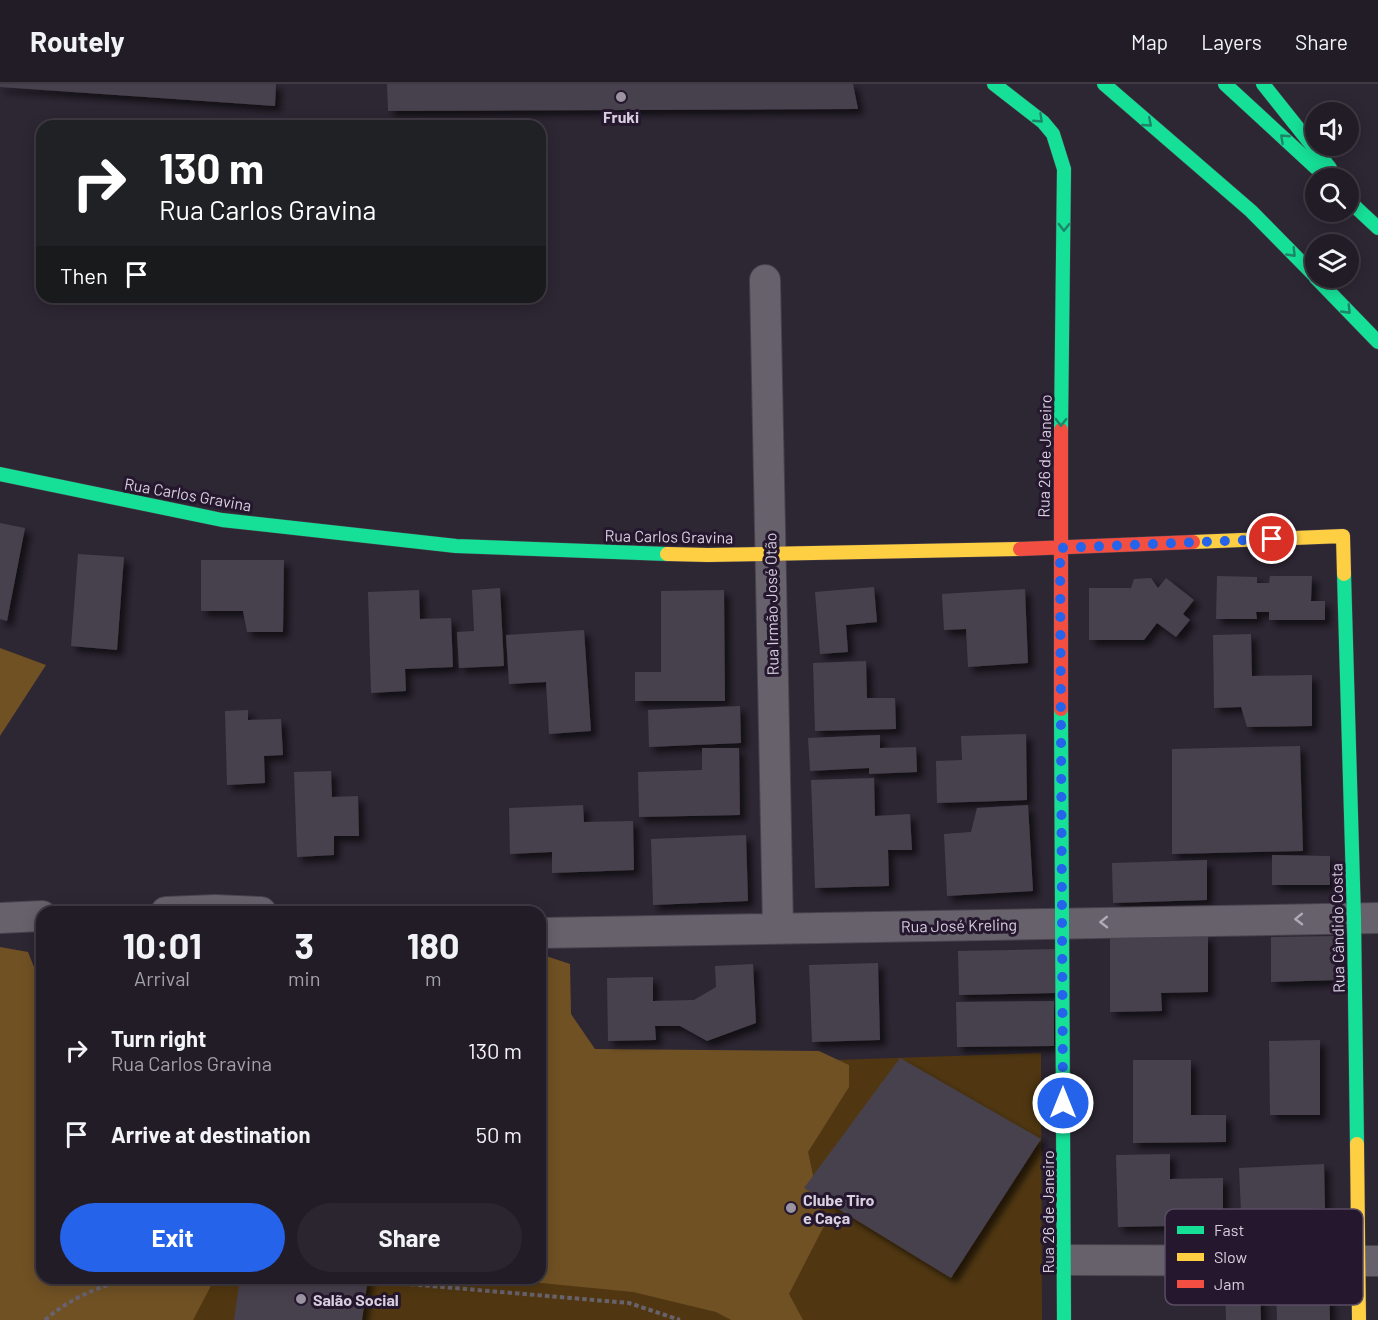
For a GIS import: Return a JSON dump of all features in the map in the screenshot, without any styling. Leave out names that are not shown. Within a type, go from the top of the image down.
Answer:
[{"type":"main road","name":"Rua 26 de Janeiro","points":[[994,84],[1043,122],[1053,134],[1064,169],[1060,548],[1064,1320]]},
{"type":"main road","points":[[1104,84],[1251,211],[1305,266]]},
{"type":"main road","points":[[1225,84],[1316,168]]},
{"type":"main road","points":[[1263,84],[1330,168]]},
{"type":"main road","points":[[1359,205],[1377,227]]},
{"type":"main road","points":[[1359,210],[1377,227]]},
{"type":"main road","points":[[1326,288],[1378,342]]},
{"type":"main road","name":"Rua Carlos Gravina","points":[[0,474],[222,520],[444,544],[696,554],[770,554],[1060,548],[1343,536]]},
{"type":"main road","name":"Rua Cândido Costa","points":[[1343,536],[1366,918],[1368,1261],[1363,1294]]},
{"type":"main road","name":"Rua Cândido Costa","points":[[1359,1320],[1361,1305]]},
{"type":"street","name":"Rua Irmão José Otão","points":[[765,280],[778,928]]},
{"type":"street","points":[[0,918],[36,916]]},
{"type":"street","name":"Rua José Kreling","points":[[546,933],[1366,918]]},
{"type":"street","points":[[1063,1260],[1165,1260]]},
{"type":"path","points":[[45,1320],[71,1301],[108,1284]]},
{"type":"path","points":[[408,1284],[629,1303],[680,1320]]},
{"type":"shaded area","points":[[0,648],[46,665],[0,736]]},
{"type":"shaded area","points":[[0,947],[28,952],[36,972],[36,1284],[212,1284],[193,1320],[0,1320]]},
{"type":"shaded area","points":[[546,956],[570,964],[571,1014],[595,1049],[819,1051],[849,1065],[849,1087],[808,1152],[824,1226],[789,1294],[803,1320],[731,1320],[716,1312],[633,1292],[546,1283]]},
{"type":"shaded area","name":"Clube Tiro e Caça","points":[[1041,1053],[1042,1320],[0,1320],[0,1104],[36,1253],[36,1284],[546,1284],[546,1070]]},
{"type":"building","points":[[0,84],[276,84],[275,106],[0,87]]},
{"type":"building","name":"Fruki","points":[[387,84],[853,84],[858,109],[388,111]]},
{"type":"building","points":[[0,523],[25,528],[7,621],[0,619]]},
{"type":"building","points":[[78,554],[124,557],[117,650],[71,646]]},
{"type":"building","points":[[201,560],[284,560],[283,632],[247,632],[243,611],[201,611]]},
{"type":"building","points":[[1217,576],[1257,577],[1257,583],[1269,583],[1270,576],[1312,576],[1311,601],[1325,601],[1325,620],[1269,620],[1269,612],[1256,612],[1257,619],[1216,619]]},
{"type":"building","points":[[1151,578],[1158,588],[1166,578],[1194,600],[1183,614],[1190,620],[1176,637],[1157,623],[1144,640],[1089,640],[1089,588],[1131,588],[1134,579]]},
{"type":"building","points":[[874,587],[877,622],[846,625],[848,652],[820,654],[815,592]]},
{"type":"building","points":[[500,588],[504,666],[459,668],[457,632],[474,631],[472,590]]},
{"type":"building","points":[[1025,589],[1028,663],[968,667],[966,629],[944,630],[942,594]]},
{"type":"building","points":[[419,590],[420,619],[451,618],[453,667],[405,669],[406,691],[371,693],[368,592]]},
{"type":"building","points":[[724,590],[725,701],[635,701],[635,672],[661,672],[661,591]]},
{"type":"building","points":[[584,630],[591,731],[549,734],[546,682],[509,684],[506,635]]},
{"type":"building","points":[[1251,634],[1252,676],[1312,675],[1312,726],[1247,727],[1241,707],[1214,708],[1213,635]]},
{"type":"building","points":[[866,661],[867,698],[895,698],[896,729],[815,731],[813,663]]},
{"type":"building","points":[[740,706],[741,743],[649,747],[648,710]]},
{"type":"building","points":[[248,710],[248,720],[281,719],[283,755],[264,756],[265,783],[227,785],[225,711]]},
{"type":"building","points":[[1026,734],[1027,800],[937,803],[936,761],[962,760],[961,736]]},
{"type":"building","points":[[880,735],[880,748],[916,747],[917,772],[869,774],[869,768],[810,771],[808,738]]},
{"type":"building","points":[[1300,746],[1303,851],[1172,854],[1172,749]]},
{"type":"building","points":[[702,748],[739,748],[740,815],[639,817],[638,772],[702,770]]},
{"type":"building","points":[[331,771],[332,797],[358,796],[359,836],[334,836],[334,855],[297,857],[294,772]]},
{"type":"building","points":[[874,778],[875,816],[910,814],[912,850],[888,850],[889,886],[815,888],[811,780]]},
{"type":"building","points":[[583,805],[584,822],[633,821],[634,870],[552,873],[552,852],[510,854],[509,808]]},
{"type":"building","points":[[1028,805],[1033,891],[947,896],[944,834],[971,832],[977,808]]},
{"type":"building","points":[[746,835],[748,901],[653,905],[651,839]]},
{"type":"building","points":[[1272,855],[1330,856],[1330,885],[1272,885]]},
{"type":"building","points":[[1207,860],[1207,900],[1113,903],[1112,863]]},
{"type":"building","points":[[1110,935],[1208,935],[1208,992],[1161,993],[1162,1011],[1110,1012]]},
{"type":"building","points":[[1339,936],[1340,980],[1271,982],[1271,937]]},
{"type":"building","points":[[1055,949],[1056,993],[959,995],[958,951]]},
{"type":"building","points":[[878,963],[880,1040],[812,1042],[809,965]]},
{"type":"building","points":[[753,964],[756,1023],[707,1041],[680,1026],[655,1026],[656,1040],[608,1041],[607,978],[653,977],[653,1001],[694,1000],[716,987],[715,966]]},
{"type":"building","points":[[1054,1001],[1054,1046],[957,1047],[956,1002]]},
{"type":"building","points":[[1320,1040],[1320,1115],[1270,1115],[1269,1041]]},
{"type":"building","points":[[900,1058],[1041,1139],[951,1278],[804,1188]]},
{"type":"building","points":[[1133,1060],[1191,1060],[1191,1115],[1226,1115],[1226,1142],[1133,1143]]},
{"type":"building","points":[[1170,1154],[1170,1179],[1223,1178],[1223,1209],[1165,1209],[1165,1226],[1118,1227],[1116,1155]]},
{"type":"building","points":[[1324,1164],[1325,1208],[1241,1209],[1239,1168]]},
{"type":"building","name":"Salão Social","points":[[239,1284],[367,1284],[362,1320],[234,1320]]},
{"type":"building","points":[[1226,1305],[1261,1305],[1261,1320],[1226,1320]]},
{"type":"building","points":[[1277,1305],[1330,1305],[1330,1320],[1277,1320]]},
{"type":"traffic: fast","points":[[994,84],[1043,122],[1053,134],[1064,169],[1061,430]]},
{"type":"traffic: fast","points":[[1104,84],[1251,211],[1305,266]]},
{"type":"traffic: fast","points":[[1225,84],[1316,168]]},
{"type":"traffic: fast","points":[[1263,84],[1330,168]]},
{"type":"traffic: fast","points":[[1359,210],[1378,228]]},
{"type":"traffic: fast","points":[[1326,288],[1378,342]]},
{"type":"traffic: fast","points":[[0,474],[222,520],[456,546],[667,554]]},
{"type":"traffic: fast","points":[[1344,574],[1354,918],[1357,1144]]},
{"type":"traffic: fast","points":[[1061,709],[1064,1320]]},
{"type":"traffic: slow","points":[[1193,542],[1343,536],[1344,574]]},
{"type":"traffic: slow","points":[[667,554],[1020,549]]},
{"type":"traffic: slow","points":[[1357,1144],[1358,1209]]},
{"type":"traffic: slow","points":[[1359,1305],[1359,1320]]},
{"type":"traffic: jam","points":[[1061,430],[1061,709]]},
{"type":"traffic: jam","points":[[1020,549],[1193,542]]},
{"type":"place","name":"Fruki","points":[[621,97]]},
{"type":"place","name":"Clube Tiro e Caça","points":[[791,1208]]},
{"type":"place","name":"Salão Social","points":[[301,1299]]},
{"type":"route","points":[[1063,1103],[1060,548],[1272,539]]}]
